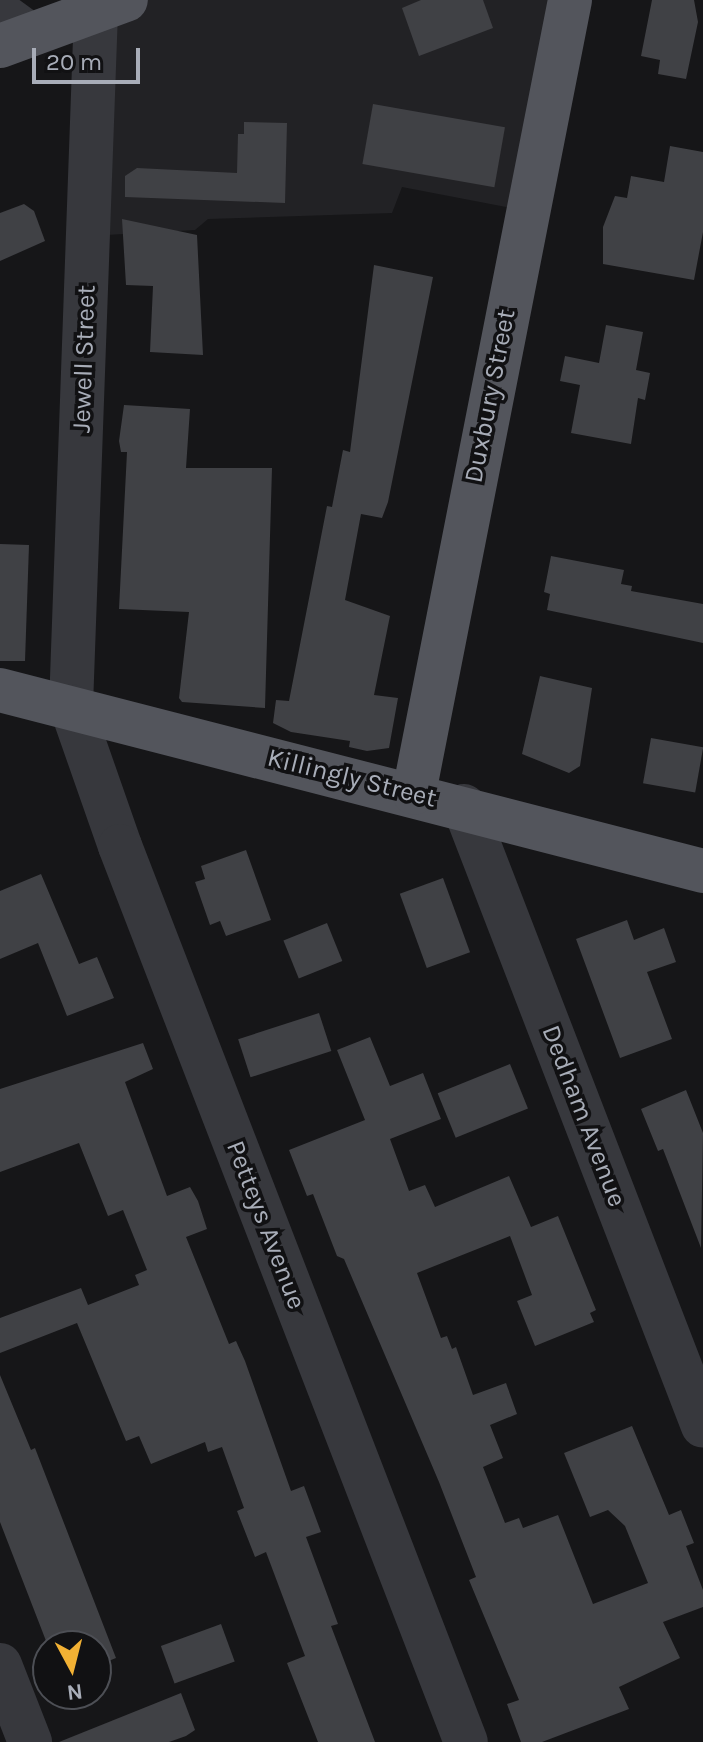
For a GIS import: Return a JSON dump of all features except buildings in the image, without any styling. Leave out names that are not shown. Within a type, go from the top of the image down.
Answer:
[{"type":"main road","name":"Duxbury Street","points":[[414,793],[570,0]]},
{"type":"main road","points":[[10,31],[111,6]]},
{"type":"main road","name":"Killingly Street","points":[[0,690],[414,793],[703,871]]},
{"type":"street","name":"Jewell Street","points":[[71,706],[111,6]]},
{"type":"street","name":"Petteys Avenue","points":[[71,706],[125,861],[466,1742]]},
{"type":"street","name":"Dedham Avenue","points":[[464,806],[703,1426]]},
{"type":"street","points":[[0,1665],[30,1742]]},
{"type":"shaded area","points":[[105,0],[567,0],[517,209],[402,187],[392,213],[208,219],[195,230],[88,236]]}]
